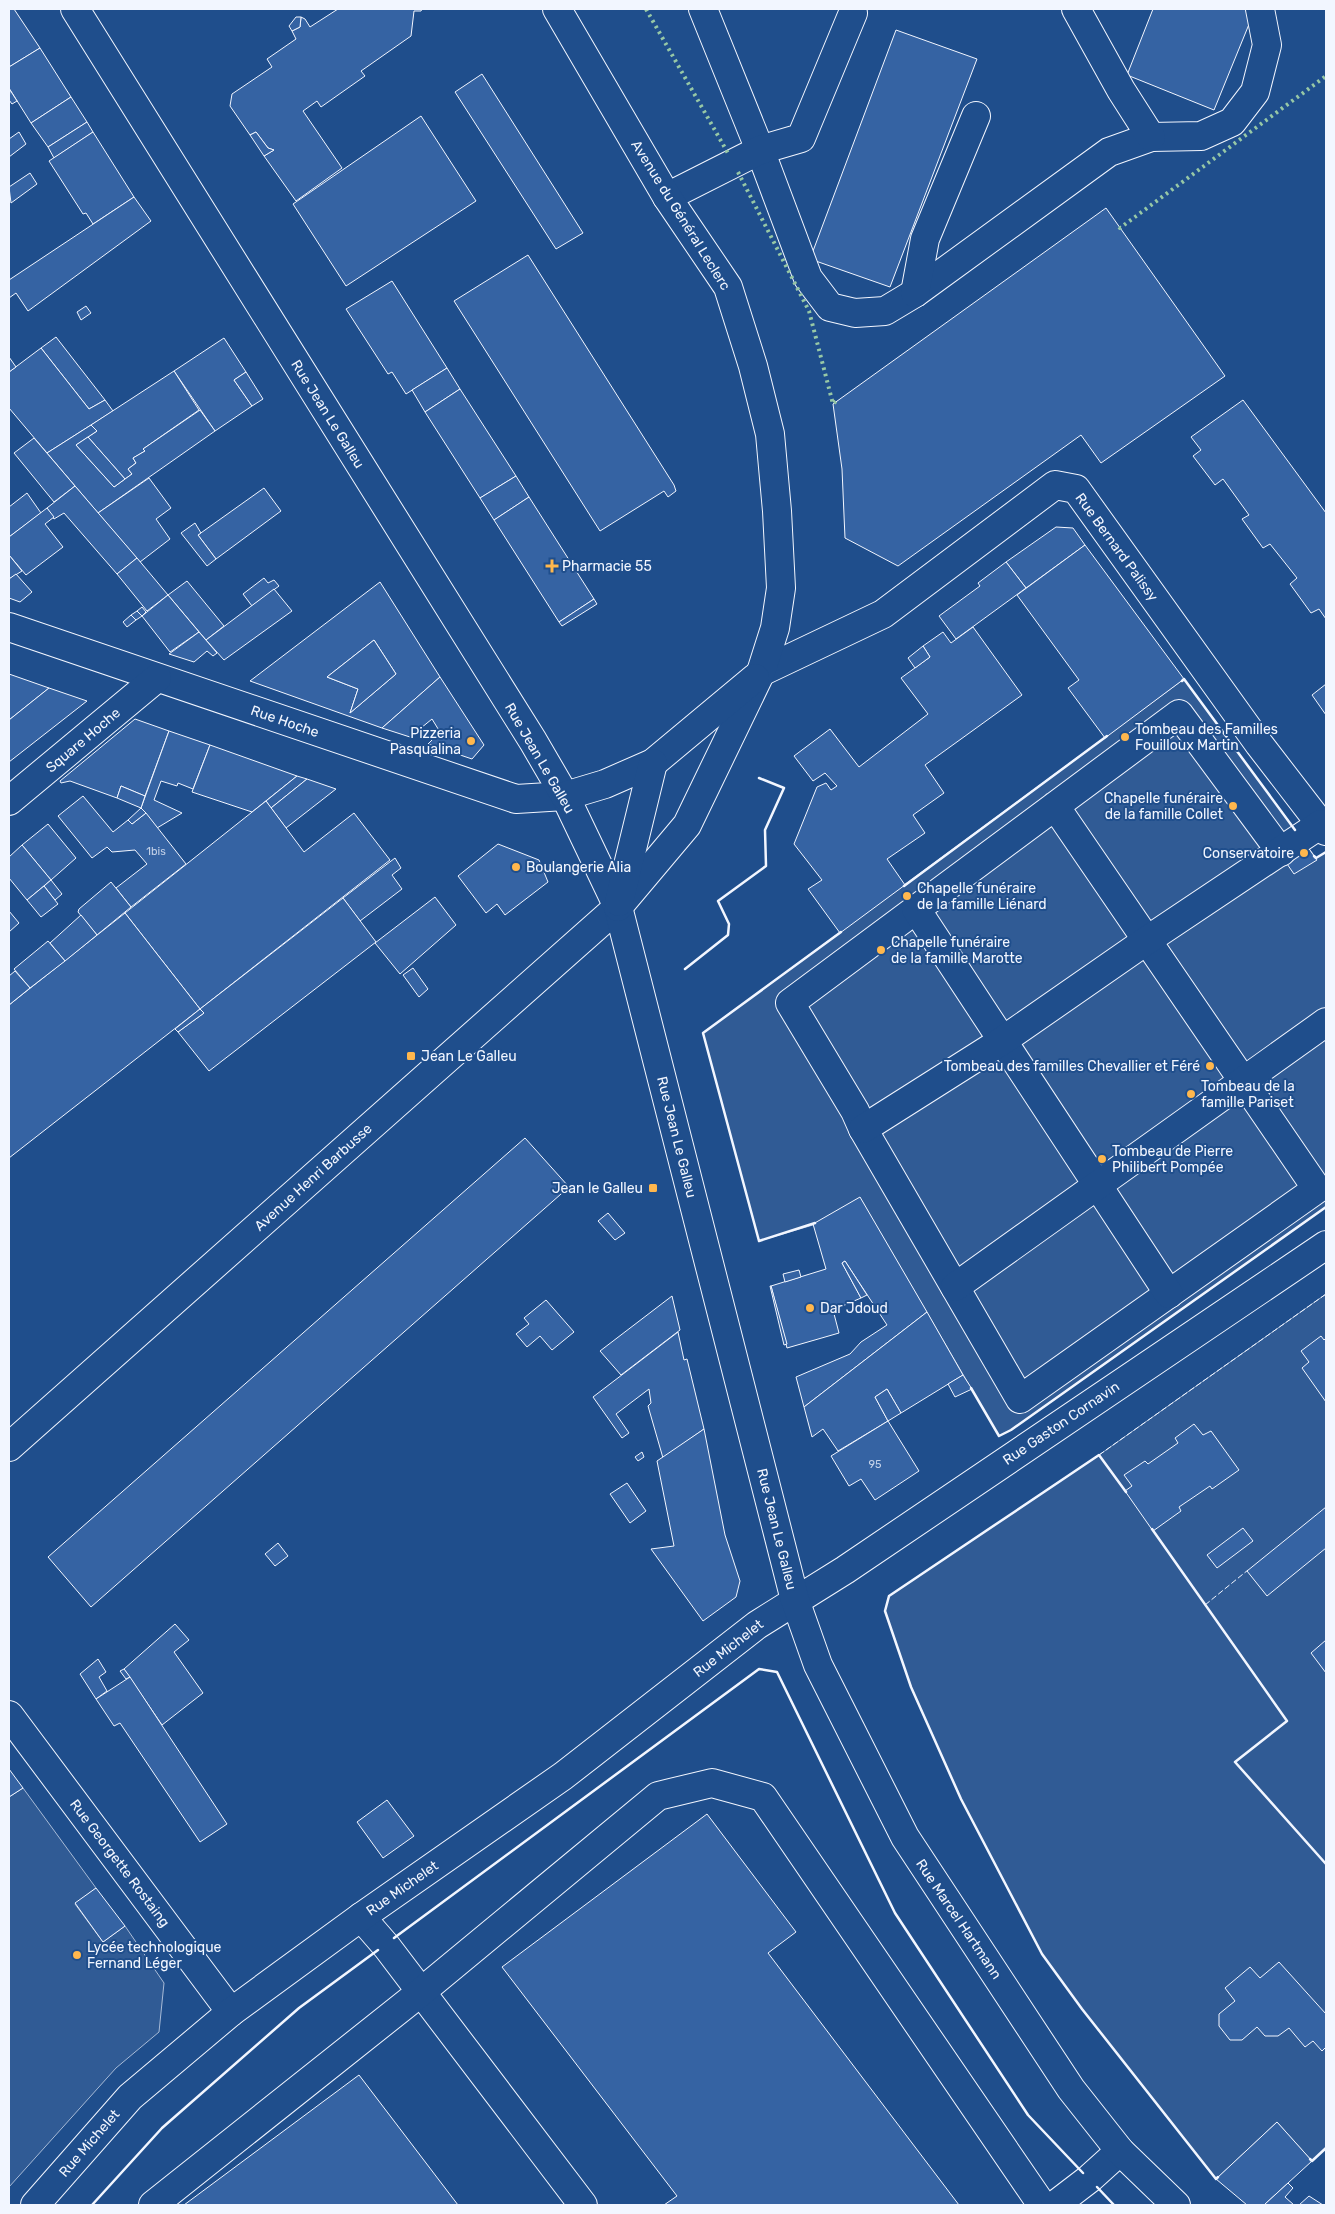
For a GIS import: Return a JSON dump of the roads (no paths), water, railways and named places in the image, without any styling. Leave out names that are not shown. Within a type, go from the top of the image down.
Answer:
[{"type":"street","name":"Rue Jean Le Galleu","points":[[75,9],[533,741],[565,796],[618,908],[795,1600]]},
{"type":"street","name":"Avenue du Général Leclerc","points":[[557,9],[668,198],[728,287],[753,366],[770,434],[777,511],[781,588],[775,628],[761,672],[687,825],[618,908]]},
{"type":"street","points":[[703,9],[760,150],[808,278],[830,306],[855,313],[885,311],[915,292],[1109,152],[1151,137],[1201,136],[1232,122],[1254,92],[1267,45],[1260,9]]},
{"type":"street","points":[[1076,9],[1151,137]]},
{"type":"street","points":[[668,198],[760,150],[801,138],[853,13]]},
{"type":"street","points":[[915,292],[925,239],[976,116]]},
{"type":"street","name":"Rue Bernard Palissy","points":[[761,672],[883,614],[1055,485],[1076,489],[1259,744],[1324,828]]},
{"type":"street","name":"Rue Hoche","points":[[9,627],[516,799],[565,796],[605,784],[653,762]]},
{"type":"street","points":[[618,908],[653,762],[761,672]]},
{"type":"street","name":"Square Hoche","points":[[9,801],[157,678]]},
{"type":"street","points":[[1055,806],[1146,941],[1245,1081],[1317,1189],[1020,1399],[863,1129],[855,1111],[790,1002],[1179,714],[1281,852]]},
{"type":"street","points":[[863,1129],[1002,1041],[1146,941],[1281,852],[1324,828]]},
{"type":"street","name":"Avenue Henri Barbusse","points":[[9,1447],[618,908]]},
{"type":"street","points":[[916,909],[1169,1294]]},
{"type":"street","points":[[955,1287],[1326,1022]]},
{"type":"street","name":"Rue Gaston Cornavin","points":[[795,1600],[845,1570],[1326,1244]]},
{"type":"street","name":"Rue Michelet","points":[[35,2205],[130,2097],[231,2012],[361,1917],[563,1776],[758,1625],[795,1600]]},
{"type":"street","name":"Rue Marcel Hartmann","points":[[795,1600],[818,1665],[905,1837],[932,1880],[997,1974],[1061,2074],[1120,2151],[1176,2205]]},
{"type":"street","name":"Rue Georgette Rostaing","points":[[9,1715],[231,2012]]},
{"type":"street","points":[[153,2205],[421,1992],[658,1796],[712,1783],[763,1797],[1042,2205]]},
{"type":"street","points":[[361,1917],[421,1992],[583,2205]]},
{"type":"street","points":[[1055,2205],[1089,2179],[1120,2151]]},
{"type":"place","name":"Pharmacie 55","points":[[552,566]]},
{"type":"place","name":"Tombeau des Familles Fouilloux Martin","points":[[1125,737]]},
{"type":"place","name":"Pizzeria Pasqualina","points":[[471,741]]},
{"type":"place","name":"Chapelle funéraire de la famille Collet","points":[[1233,806]]},
{"type":"place","name":"Conservatoire","points":[[1304,853]]},
{"type":"place","name":"Boulangerie Alia","points":[[516,867]]},
{"type":"place","name":"Chapelle funéraire de la famille Liénard","points":[[907,896]]},
{"type":"place","name":"Chapelle funéraire de la famille Marotte","points":[[881,950]]},
{"type":"place","name":"Jean Le Galleu","points":[[411,1056]]},
{"type":"place","name":"Tombeau des familles Chevallier et Féré","points":[[1210,1066]]},
{"type":"place","name":"Tombeau de la famille Pariset","points":[[1191,1094]]},
{"type":"place","name":"Tombeau de Pierre Philibert Pompée","points":[[1102,1159]]},
{"type":"place","name":"Jean le Galleu","points":[[653,1188]]},
{"type":"place","name":"Dar Jdoud","points":[[810,1308]]},
{"type":"place","name":"Lycée technologique Fernand Léger","points":[[77,1955]]}]
